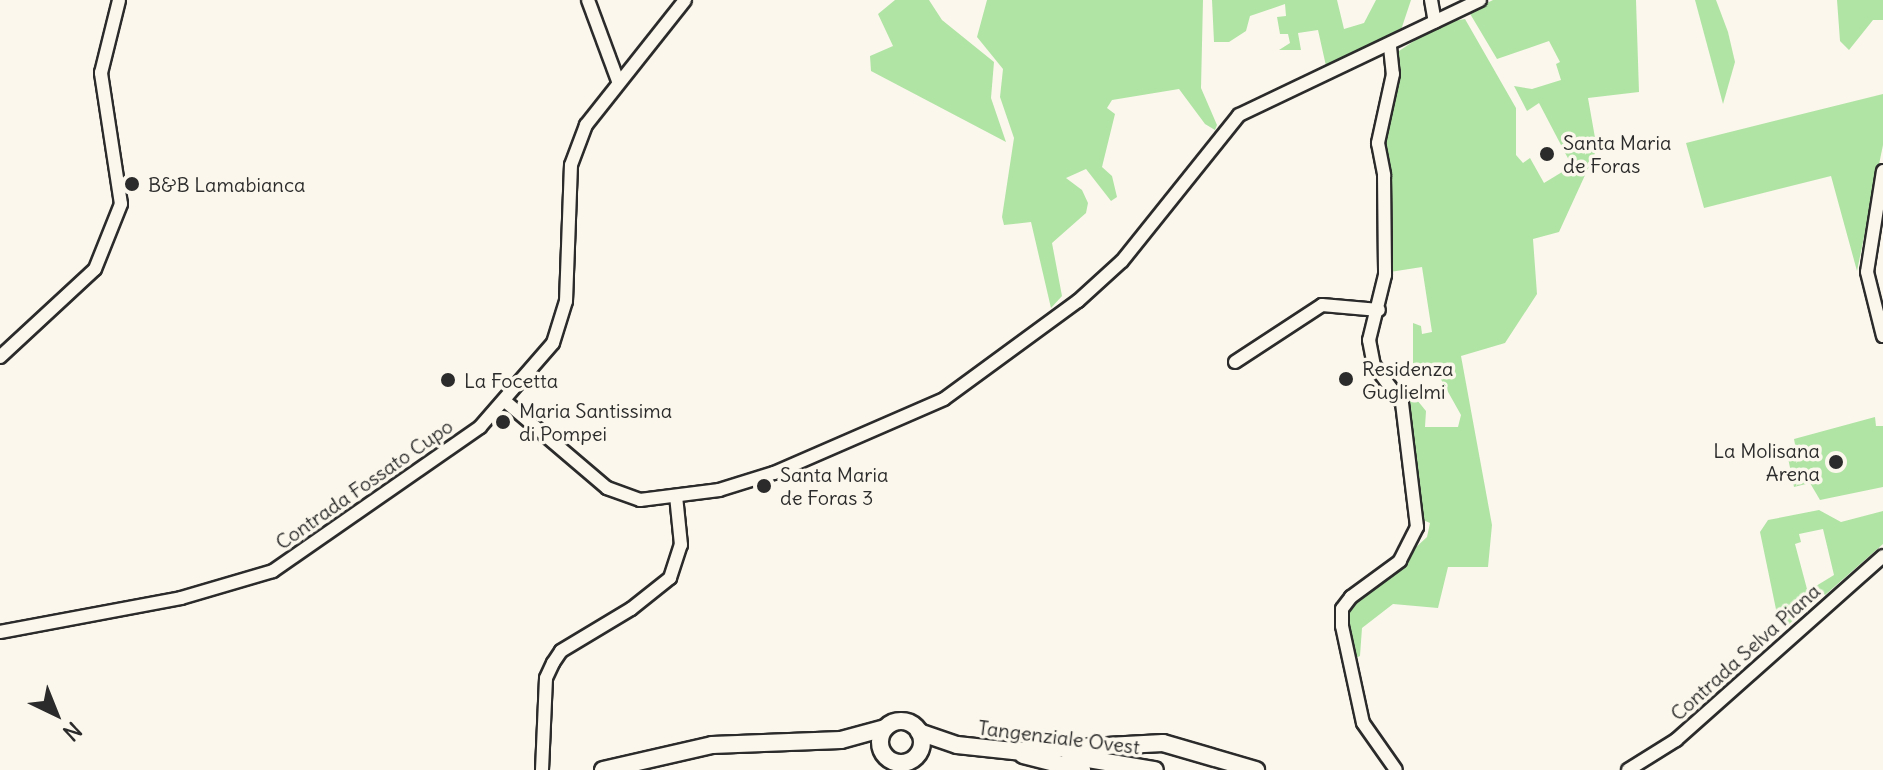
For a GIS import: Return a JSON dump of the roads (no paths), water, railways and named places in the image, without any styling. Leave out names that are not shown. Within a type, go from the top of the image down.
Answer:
[{"type":"main road","points":[[603,770],[712,745],[841,740],[903,721],[919,732],[917,754],[896,762],[883,752],[841,740]]},
{"type":"main road","points":[[883,752],[885,728]]},
{"type":"main road","name":"Tangenziale Ovest","points":[[919,732],[957,745],[1155,770]]},
{"type":"main road","points":[[1014,751],[1163,743],[1256,770]]},
{"type":"main road","name":"Tangenziale Ovest","points":[[917,754],[957,745]]},
{"type":"main road","points":[[1014,751],[1082,770]]},
{"type":"street","points":[[0,357],[95,269],[121,204],[101,73],[119,0]]},
{"type":"street","points":[[588,0],[618,81]]},
{"type":"street","name":"Contrada Fossato Cupo","points":[[0,632],[181,598],[273,571],[390,494],[506,402],[553,343],[566,301],[571,165],[586,125],[685,0]]},
{"type":"street","points":[[1431,0],[1435,22]]},
{"type":"street","points":[[506,402],[607,488],[640,500],[676,496],[774,473],[944,399],[1078,301],[1122,261],[1239,115],[1390,47],[1480,0]]},
{"type":"street","points":[[1390,47],[1393,74],[1378,127],[1386,249],[1379,310],[1369,340],[1374,365],[1402,403],[1417,527],[1400,561],[1351,597],[1342,609],[1342,626],[1363,723],[1396,770]]},
{"type":"street","points":[[1883,171],[1869,236],[1867,272],[1883,336]]},
{"type":"street","points":[[1235,362],[1322,305],[1379,310]]},
{"type":"street","points":[[542,770],[546,678],[553,663],[561,651],[631,609],[670,578],[681,545],[676,496]]},
{"type":"street","name":"Contrada Selva Piana","points":[[1628,770],[1676,740],[1883,556]]},
{"type":"place","name":"Santa Maria de Foras","points":[[1547,154]]},
{"type":"place","name":"B&B Lamabianca","points":[[132,184]]},
{"type":"place","name":"Residenza Guglielmi","points":[[1346,379]]},
{"type":"place","name":"La Focetta","points":[[448,380]]},
{"type":"place","name":"Maria Santissima di Pompei","points":[[503,422]]},
{"type":"place","name":"La Molisana Arena","points":[[1836,462]]},
{"type":"place","name":"Santa Maria de Foras 3","points":[[764,486]]}]
